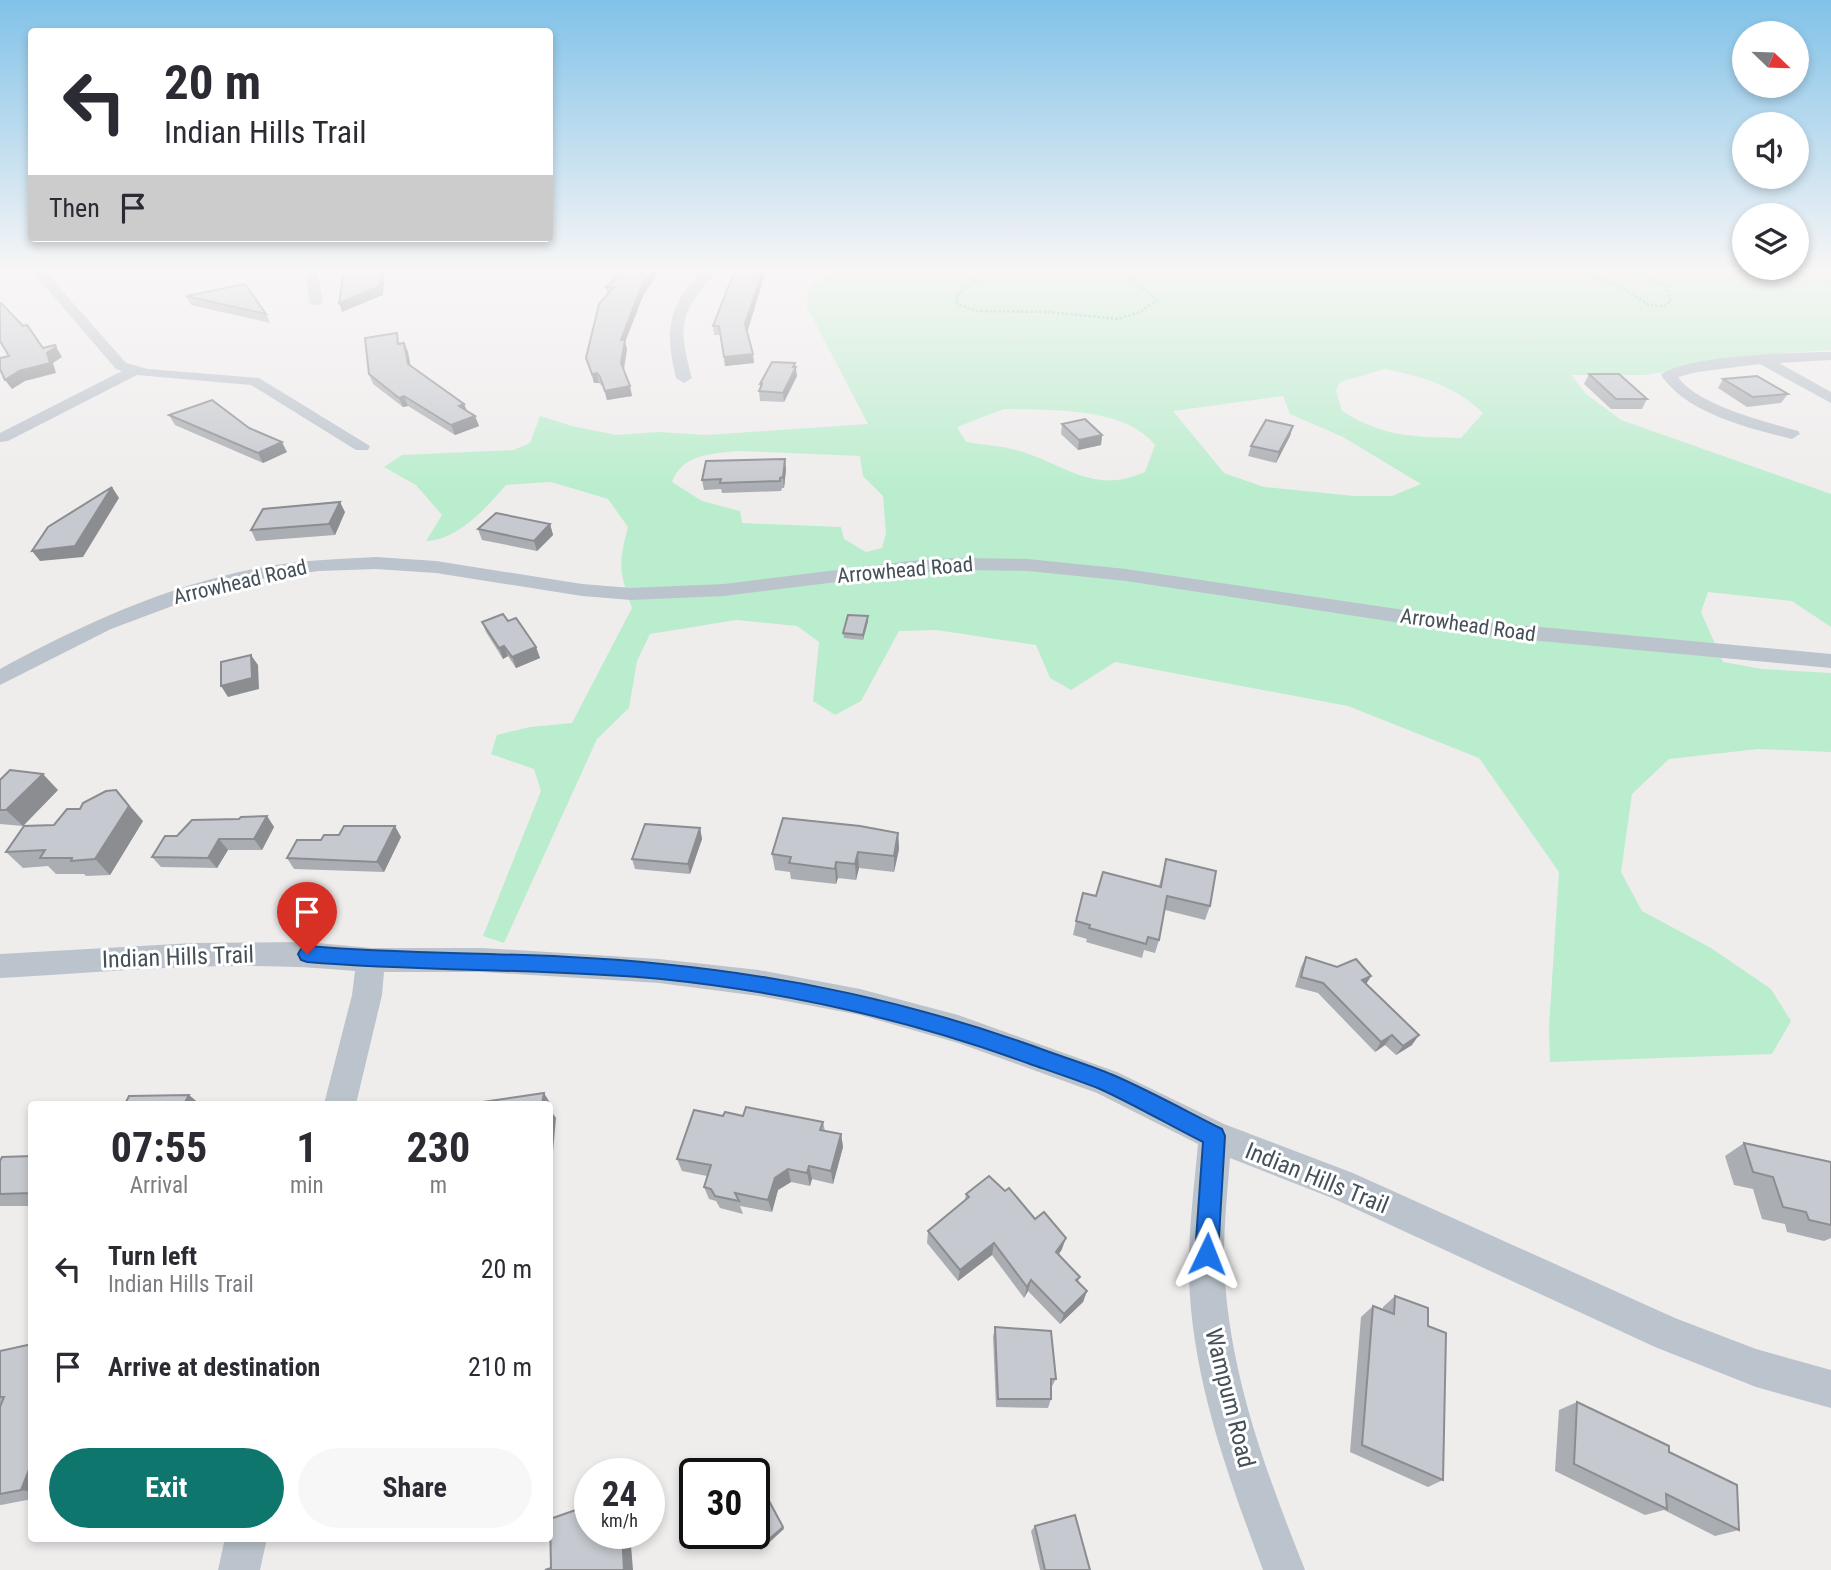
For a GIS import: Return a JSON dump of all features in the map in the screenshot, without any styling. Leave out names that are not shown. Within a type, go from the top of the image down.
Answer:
[{"type":"street","points":[[101,343],[121,366],[135,370],[254,381],[362,446]]},
{"type":"street","points":[[676,343],[684,378]]},
{"type":"street","points":[[1791,434],[1762,427],[1725,413],[1675,385],[1669,375],[1690,369],[1831,356]]},
{"type":"street","points":[[1765,361],[1831,398]]},
{"type":"street","points":[[2,438],[135,370]]},
{"type":"street","name":"Arrowhead Road","points":[[0,678],[56,646],[152,604],[222,582],[277,569],[348,562],[437,567],[588,592],[627,594],[738,589],[929,565],[1009,564],[1152,579],[1486,629],[1831,661]]},
{"type":"street","name":"Indian Hills Trail","points":[[0,966],[192,956],[307,954],[371,960],[482,960],[659,971],[759,983],[860,1002],[958,1029],[1106,1082],[1214,1136],[1341,1185],[1668,1334],[1756,1367],[1831,1390]]},
{"type":"street","points":[[341,1101],[367,995],[371,960]]},
{"type":"street","name":"Wampum Road","points":[[1214,1136],[1207,1227],[1207,1281],[1214,1348],[1235,1434],[1284,1570]]},
{"type":"street","points":[[239,1570],[245,1542]]},
{"type":"green space","points":[[826,343],[1831,343],[1831,350],[1781,353],[1645,375],[1571,375],[1586,394],[1621,420],[1831,494],[1831,627],[1792,601],[1708,592],[1701,612],[1723,662],[1762,669],[1831,673],[1831,752],[1758,749],[1669,759],[1632,794],[1621,872],[1642,911],[1711,948],[1771,989],[1791,1021],[1772,1054],[1550,1062],[1549,1027],[1559,872],[1479,758],[1348,706],[1115,662],[1071,690],[1050,678],[1036,645],[936,630],[899,631],[861,701],[835,715],[813,701],[819,642],[797,626],[736,620],[650,634],[637,661],[629,708],[597,739],[504,943],[483,936],[541,791],[534,769],[491,754],[497,735],[530,727],[572,723],[632,608],[621,568],[628,527],[608,499],[551,482],[506,485],[480,513],[460,529],[438,539],[426,541],[442,515],[416,485],[384,467],[402,455],[514,450],[530,443],[540,416],[616,435],[658,432],[706,435],[868,424]],"holes":[[[1385,369],[1412,375],[1461,395],[1483,413],[1461,438],[1385,431],[1342,411],[1336,391],[1340,382]],[[1283,396],[1290,414],[1343,437],[1421,484],[1392,496],[1354,496],[1264,487],[1224,473],[1173,411]],[[1004,409],[1064,411],[1106,417],[1126,423],[1142,433],[1155,445],[1145,472],[1127,478],[1095,479],[1020,451],[966,442],[957,427]],[[737,451],[860,456],[863,476],[883,496],[886,534],[882,548],[866,552],[844,539],[841,527],[742,523],[740,511],[702,501],[672,482],[683,466],[698,457],[708,455]]]},
{"type":"building","points":[[1,343],[40,343],[43,348],[56,347],[47,353],[50,363],[19,371],[5,380],[0,369],[0,358],[9,356]]},
{"type":"building","points":[[366,343],[404,343],[408,364],[464,404],[459,406],[475,416],[451,425],[404,396],[399,398],[369,374]]},
{"type":"building","points":[[590,343],[624,343],[621,363],[630,386],[605,391],[597,373],[592,374],[586,358]]},
{"type":"building","points":[[722,343],[750,343],[753,354],[724,357]]},
{"type":"building","points":[[772,362],[795,363],[793,367],[796,367],[783,393],[759,391]]},
{"type":"building","points":[[1589,374],[1619,374],[1647,399],[1616,399]]},
{"type":"building","points":[[1757,376],[1788,394],[1753,397],[1723,379]]},
{"type":"building","points":[[212,400],[249,428],[282,442],[258,453],[169,415]]},
{"type":"building","points":[[1085,419],[1102,435],[1079,440],[1062,424]]},
{"type":"building","points":[[1266,420],[1293,426],[1279,452],[1251,446]]},
{"type":"building","points":[[785,459],[780,481],[720,483],[721,479],[702,480],[706,461]]},
{"type":"building","points":[[112,487],[75,546],[32,551],[48,527]]},
{"type":"building","points":[[340,502],[329,524],[251,530],[263,509]]},
{"type":"building","points":[[496,513],[550,524],[534,541],[478,529]]},
{"type":"building","points":[[503,614],[508,621],[516,618],[536,647],[512,657],[504,646],[499,648],[482,622]]},
{"type":"building","points":[[848,615],[868,616],[863,635],[843,633]]},
{"type":"building","points":[[251,655],[252,678],[221,686],[221,662]]},
{"type":"building","points":[[10,770],[43,774],[6,810],[0,810],[0,780]]},
{"type":"building","points":[[116,790],[129,806],[95,859],[71,861],[72,858],[40,858],[45,850],[6,852],[24,826],[54,825],[67,809],[80,809],[83,803],[106,791]]},
{"type":"building","points":[[267,816],[254,839],[219,839],[208,858],[152,857],[165,836],[177,836],[192,820]]},
{"type":"building","points":[[783,818],[898,833],[894,856],[858,852],[855,864],[836,862],[835,869],[789,863],[791,857],[772,854]]},
{"type":"building","points":[[645,824],[700,828],[688,864],[632,859]]},
{"type":"building","points":[[344,826],[395,826],[377,862],[287,858],[297,840],[321,840],[324,835],[339,835]]},
{"type":"building","points":[[1166,859],[1216,871],[1210,906],[1167,896],[1159,940],[1148,937],[1146,944],[1089,928],[1090,925],[1076,921],[1083,893],[1096,896],[1103,872],[1161,887]]},
{"type":"building","points":[[1306,957],[1337,967],[1356,959],[1371,976],[1362,980],[1419,1035],[1403,1046],[1392,1035],[1381,1042],[1323,983],[1301,977]]},
{"type":"building","points":[[544,1093],[543,1101],[489,1101]]},
{"type":"building","points":[[189,1095],[186,1101],[126,1101],[129,1096]]},
{"type":"building","points":[[746,1107],[823,1122],[820,1130],[841,1134],[831,1171],[809,1166],[807,1173],[788,1169],[775,1178],[768,1200],[735,1193],[739,1201],[715,1196],[711,1189],[704,1187],[711,1165],[677,1159],[694,1110],[723,1116],[725,1112],[743,1116]]},
{"type":"building","points":[[1744,1143],[1831,1162],[1831,1225],[1809,1220],[1806,1212],[1783,1207],[1773,1177],[1753,1172]]},
{"type":"building","points":[[28,1156],[28,1193],[0,1194],[2,1157]]},
{"type":"building","points":[[989,1176],[1005,1191],[1009,1188],[1035,1219],[1044,1212],[1066,1238],[1056,1252],[1080,1277],[1076,1280],[1087,1291],[1064,1314],[1031,1280],[1027,1287],[994,1243],[960,1270],[928,1231],[969,1197],[966,1194]]},
{"type":"building","points":[[1395,1296],[1428,1308],[1428,1326],[1446,1333],[1443,1480],[1362,1445],[1373,1306],[1394,1314]]},
{"type":"building","points":[[995,1327],[1051,1331],[1056,1379],[1051,1379],[1051,1399],[998,1399]]},
{"type":"building","points":[[28,1345],[28,1472],[21,1490],[0,1494],[0,1407],[4,1397],[0,1397],[0,1351]]},
{"type":"building","points":[[1577,1402],[1669,1446],[1669,1452],[1737,1485],[1739,1530],[1666,1494],[1667,1509],[1574,1464]]},
{"type":"building","points":[[770,1503],[783,1527],[770,1538]]},
{"type":"building","points":[[574,1511],[574,1549],[623,1549],[624,1570],[545,1570],[551,1568],[550,1542],[553,1542],[553,1518]]},
{"type":"building","points":[[1075,1515],[1090,1570],[1045,1570],[1035,1526]]},
{"type":"route","points":[[307,954],[371,960],[482,960],[659,971],[759,983],[860,1002],[958,1029],[1106,1082],[1214,1136],[1207,1254]]}]
